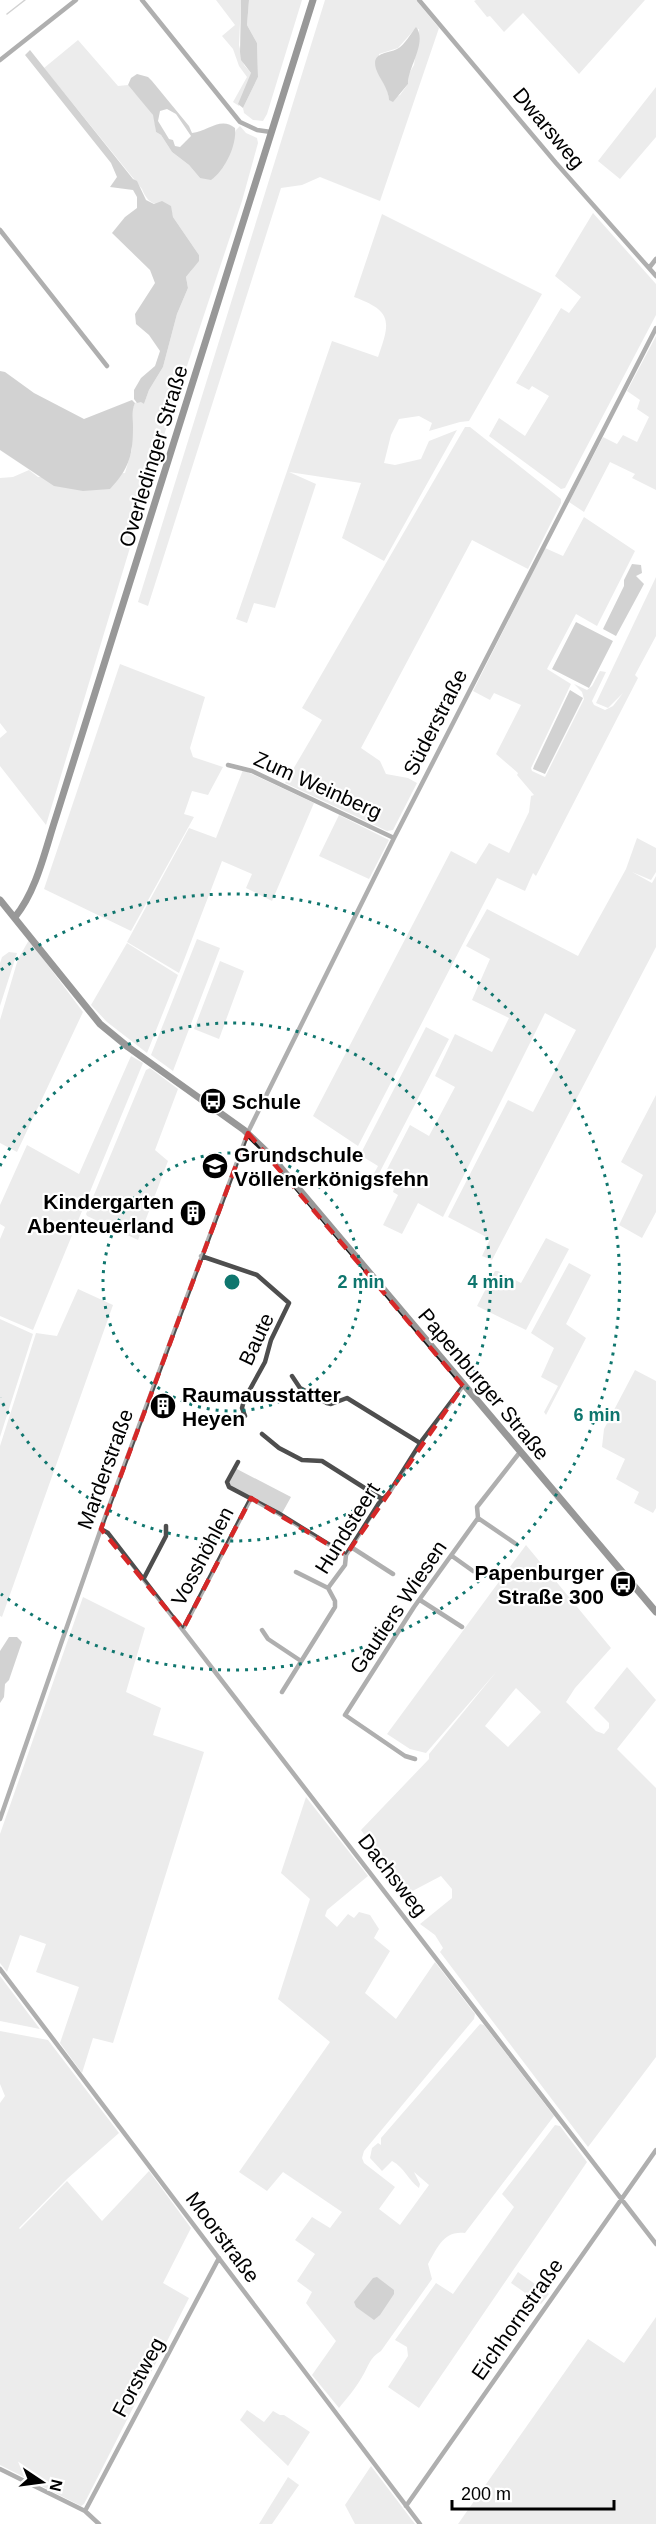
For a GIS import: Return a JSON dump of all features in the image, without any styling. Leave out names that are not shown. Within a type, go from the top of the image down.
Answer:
[{"type":"street","points":[[0,60],[76,0]]},
{"type":"street","points":[[142,0],[240,122],[271,132]]},
{"type":"street","name":"Overledinger Straße","points":[[15,917],[23,908],[56,818],[313,0]]},
{"type":"street","name":"Dwarsweg","points":[[418,0],[656,276]]},
{"type":"street","points":[[0,230],[107,366]]},
{"type":"street","points":[[0,241],[5,237]]},
{"type":"street","points":[[649,268],[656,258]]},
{"type":"street","name":"Süderstraße","points":[[248,1133],[394,838],[656,328]]},
{"type":"street","name":"Zum Weinberg","points":[[228,765],[252,771],[394,838]]},
{"type":"street","name":"Papenburger Straße","points":[[0,900],[88,1011],[107,1030],[248,1133],[308,1199],[656,1612]]},
{"type":"street","name":"Marderstraße","points":[[0,1819],[101,1529],[248,1133]]},
{"type":"street","name":"Baute","points":[[201,1256],[254,1274],[289,1303],[271,1340],[265,1362],[244,1400],[242,1408],[245,1416]]},
{"type":"street","points":[[292,1376],[300,1388],[327,1403],[332,1404],[346,1398],[420,1443]]},
{"type":"street","name":"Hundsteert","points":[[282,1692],[335,1607],[335,1601],[328,1588],[345,1565],[346,1555],[420,1443],[464,1386]]},
{"type":"street","points":[[262,1434],[279,1448],[302,1460],[322,1461],[382,1499]]},
{"type":"street","name":"Gautiers Wiesen","points":[[415,1759],[405,1756],[345,1715],[420,1600],[478,1518],[477,1507],[520,1452]]},
{"type":"street","points":[[238,1462],[227,1486],[346,1555]]},
{"type":"street","name":"Vosshöhlen","points":[[183,1629],[251,1498]]},
{"type":"street","points":[[478,1518],[516,1544]]},
{"type":"street","points":[[144,1578],[166,1536],[166,1526]]},
{"type":"street","name":"Dachsweg","points":[[101,1529],[108,1533],[144,1578],[656,2244]]},
{"type":"street","points":[[351,1547],[393,1574]]},
{"type":"street","points":[[452,1556],[473,1571]]},
{"type":"street","points":[[296,1572],[328,1588]]},
{"type":"street","points":[[420,1600],[462,1627]]},
{"type":"street","points":[[262,1630],[268,1639],[301,1661]]},
{"type":"street","name":"Moorstraße","points":[[0,1969],[420,2524]]},
{"type":"street","name":"Eichhornstraße","points":[[406,2506],[656,2150]]},
{"type":"street","name":"Forstweg","points":[[85,2511],[219,2258]]},
{"type":"street","points":[[0,2469],[85,2511],[99,2524]]},
{"type":"highlighted area","points":[[248,1133],[463,1386],[346,1555],[251,1498],[183,1629],[101,1529]]},
{"type":"shaded area","points":[[216,0],[241,0],[239,45],[244,65],[251,73],[251,77],[239,106],[233,102],[247,77],[239,66],[233,49],[222,36],[235,25]]},
{"type":"shaded area","points":[[241,0],[249,0],[247,25],[257,43],[258,77],[243,108],[238,104],[251,73],[241,60]]},
{"type":"shaded area","points":[[249,0],[302,0],[263,121],[253,120],[244,113],[243,108],[258,77],[257,43],[247,25]]},
{"type":"shaded area","points":[[325,0],[416,0],[439,28],[380,201],[320,177],[302,185],[281,188],[148,606],[138,602]],"holes":[[[419,29],[414,65],[407,77],[408,84],[400,95],[389,100],[387,89],[379,75],[379,54],[398,48],[414,30]]]},
{"type":"shaded area","points":[[645,0],[579,74],[523,13],[504,32],[490,16],[487,17],[474,1]]},
{"type":"shaded area","points":[[416,27],[420,40],[408,84],[393,102],[389,100],[386,87],[376,69],[376,59],[381,54],[400,47]]},
{"type":"shaded area","points":[[78,40],[118,86],[128,85],[146,105],[153,114],[156,132],[161,135],[172,152],[189,165],[200,178],[224,166],[236,130],[240,126],[246,133],[257,138],[258,143],[242,201],[165,432],[46,825],[0,766],[0,738],[7,732],[0,723],[0,478],[13,477],[29,470],[38,477],[125,473],[132,449],[132,410],[135,403],[141,401],[144,404],[149,390],[163,367],[177,314],[188,288],[186,277],[199,255],[173,217],[170,206],[156,204],[147,198],[44,68]]},
{"type":"shaded area","points":[[30,50],[133,179],[137,181],[146,200],[154,204],[162,201],[171,206],[173,217],[199,255],[199,261],[186,277],[188,288],[177,314],[163,367],[149,390],[144,404],[137,403],[134,399],[134,390],[141,378],[155,366],[160,351],[149,335],[136,324],[135,314],[155,283],[150,270],[112,233],[125,217],[137,208],[137,197],[133,190],[110,187],[117,177],[111,163],[25,55]]},
{"type":"shaded area","points":[[137,74],[148,77],[189,126],[192,133],[225,123],[235,128],[234,142],[229,157],[216,176],[211,180],[200,178],[189,165],[172,152],[161,135],[156,132],[153,115],[128,85],[131,78]],"holes":[[[167,109],[176,114],[191,136],[180,147],[175,146],[173,140],[169,139],[158,121],[160,111]]]},
{"type":"shaded area","points":[[656,87],[656,137],[620,179],[598,161]]},
{"type":"shaded area","points":[[593,213],[656,284],[656,315],[565,488],[561,489],[489,436],[499,418],[525,436],[549,396],[532,386],[529,390],[516,383],[561,308],[569,313],[581,297],[555,276]]},
{"type":"shaded area","points":[[382,214],[542,294],[469,421],[429,431],[432,423],[419,416],[399,419],[391,435],[384,463],[395,465],[421,459],[429,441],[457,430],[384,561],[342,538],[361,483],[289,472],[316,484],[275,608],[254,603],[247,623],[236,619],[332,341],[378,357],[382,345],[386,326],[382,313],[376,307],[354,297]]},
{"type":"shaded area","points":[[656,336],[656,490],[632,478],[635,474],[610,462],[584,512],[569,502],[603,437],[617,444],[623,435],[637,442],[649,417],[637,409],[640,400],[627,391]]},
{"type":"shaded area","points":[[0,371],[5,372],[34,393],[84,419],[132,400],[135,403],[129,461],[122,475],[110,489],[83,491],[54,486],[0,450]]},
{"type":"shaded area","points":[[465,427],[470,427],[561,499],[561,503],[528,569],[472,540],[361,748],[380,761],[386,774],[408,778],[417,783],[393,830],[387,831],[285,783],[322,720],[302,708]]},
{"type":"shaded area","points":[[584,517],[635,551],[597,626],[576,614],[547,669],[571,684],[531,768],[532,771],[545,777],[584,699],[582,692],[574,684],[587,690],[592,686],[600,671],[606,672],[592,701],[594,705],[605,710],[613,706],[623,693],[608,708],[596,703],[656,577],[656,636],[635,675],[638,678],[536,876],[533,873],[525,891],[497,878],[358,1146],[313,1116],[451,851],[476,864],[489,843],[509,853],[529,812],[531,796],[534,795],[517,775],[518,773],[496,754],[521,705],[494,693],[490,700],[473,691],[545,548],[563,556]]},
{"type":"shaded area","points":[[632,564],[641,565],[642,573],[636,576],[644,584],[616,636],[603,629]]},
{"type":"shaded area","points":[[576,622],[613,641],[589,688],[552,669]]},
{"type":"shaded area","points":[[120,664],[205,697],[190,748],[193,757],[223,767],[208,795],[192,791],[184,814],[194,817],[131,931],[44,889]]},
{"type":"shaded area","points":[[570,690],[583,698],[545,774],[533,769]]},
{"type":"shaded area","points":[[243,770],[314,803],[272,901],[246,888],[252,874],[222,861],[179,973],[127,942],[189,828],[216,838]]},
{"type":"shaded area","points":[[339,815],[389,840],[369,879],[319,856]]},
{"type":"shaded area","points":[[637,838],[656,848],[656,872],[651,880],[632,872],[652,883],[656,876],[656,947],[492,1260],[482,1256],[490,1239],[448,1217],[508,1100],[533,1112],[576,1030],[545,1013],[443,1217],[418,1203],[402,1234],[383,1225],[398,1195],[393,1192],[394,1188],[381,1181],[410,1125],[429,1136],[455,1087],[435,1076],[455,1034],[492,1052],[509,1018],[472,1000],[490,959],[466,946],[487,909],[578,956],[626,869]]},
{"type":"shaded area","points":[[197,939],[220,948],[173,1071],[151,1055]]},
{"type":"shaded area","points":[[29,940],[83,1012],[17,1152],[0,1143],[0,1020],[18,959]]},
{"type":"shaded area","points":[[127,943],[178,975],[147,1053],[107,1022],[91,1005]]},
{"type":"shaded area","points":[[9,952],[17,953],[0,1006],[0,963],[2,957]]},
{"type":"shaded area","points":[[220,961],[244,971],[219,1039],[194,1029]]},
{"type":"shaded area","points":[[426,1027],[449,1039],[372,1187],[368,1185],[378,1166],[360,1155]]},
{"type":"shaded area","points":[[131,1056],[143,1063],[33,1330],[0,1316],[0,1239],[5,1227],[0,1224],[0,1205],[27,1145],[79,1174]]},
{"type":"shaded area","points":[[150,1068],[178,1089],[155,1150],[168,1161],[138,1240],[86,1214],[146,1070]]},
{"type":"shaded area","points":[[656,1095],[656,1212],[642,1238],[619,1225],[643,1175],[621,1162]]},
{"type":"shaded area","points":[[546,1238],[569,1249],[526,1330],[477,1306],[495,1271],[521,1283]]},
{"type":"shaded area","points":[[569,1263],[591,1275],[566,1324],[586,1338],[546,1415],[544,1412],[558,1386],[541,1377],[554,1348],[531,1333]]},
{"type":"shaded area","points":[[78,1289],[113,1305],[2,1617],[0,1616],[0,1446],[36,1333],[57,1336]]},
{"type":"shaded area","points":[[0,1319],[33,1334],[0,1437]]},
{"type":"shaded area","points":[[635,1370],[656,1381],[656,1508],[653,1513],[634,1503],[639,1492],[616,1479],[625,1459],[602,1447],[604,1429]]},
{"type":"shaded area","points":[[235,1468],[291,1497],[281,1515],[227,1486]]},
{"type":"shaded area","points":[[526,1545],[611,1648],[575,1688],[566,1702],[596,1731],[604,1734],[609,1728],[609,1723],[594,1708],[627,1667],[656,1700],[617,1749],[656,1788],[656,2057],[588,2147],[440,1952],[443,1948],[435,1935],[420,1924],[452,1898],[452,1889],[441,1876],[403,1896],[391,1873],[361,1830],[429,1759],[429,1754],[497,1671],[426,1753],[410,1749],[387,1734]],"holes":[[[516,1688],[541,1712],[508,1747],[485,1726]]]},
{"type":"shaded area","points":[[83,1597],[145,1628],[126,1692],[161,1708],[153,1735],[204,1752],[113,2043],[93,2038],[82,2073],[60,2043],[79,1987],[36,1972],[46,1944],[20,1935],[7,1972],[0,1963],[0,1834]]},
{"type":"shaded area","points":[[9,1637],[17,1637],[22,1642],[0,1703],[0,1651]]},
{"type":"shaded area","points":[[306,1797],[368,1876],[327,1910],[325,1916],[337,1927],[348,1914],[354,1918],[359,1912],[370,1915],[379,1929],[374,1938],[390,1951],[365,1993],[396,2019],[435,1962],[475,2014],[474,2019],[364,2151],[362,2158],[364,2163],[395,2187],[379,2209],[400,2225],[429,2185],[414,2172],[420,2184],[419,2188],[392,2161],[382,2171],[370,2158],[372,2148],[378,2143],[381,2145],[381,2138],[480,2024],[484,2025],[554,2116],[465,2233],[452,2234],[438,2246],[428,2264],[432,2279],[381,2351],[372,2359],[357,2385],[339,2408],[312,2375],[336,2341],[306,2303],[312,2292],[297,2281],[315,2254],[295,2240],[312,2217],[330,2228],[342,2212],[283,2172],[267,2191],[239,2172],[330,2042],[278,1999],[310,1899],[281,1873]]},
{"type":"shaded area","points":[[0,1976],[40,2029],[0,2021]]},
{"type":"shaded area","points":[[0,2031],[48,2040],[119,2133],[67,2179],[19,2228],[67,2181],[102,2221],[149,2171],[191,2228],[163,2283],[189,2298],[81,2506],[0,2465],[0,2103],[5,2096],[0,2084]]},
{"type":"shaded area","points":[[555,2125],[560,2126],[587,2162],[419,2408],[388,2387],[408,2356],[407,2347],[395,2340],[436,2283],[453,2294],[514,2207],[502,2194]]},
{"type":"shaded area","points":[[518,2272],[549,2294],[541,2304],[511,2283]]},
{"type":"shaded area","points":[[377,2277],[394,2290],[394,2294],[374,2320],[356,2307],[354,2302],[373,2278]]},
{"type":"shaded area","points":[[656,2317],[656,2524],[458,2524],[588,2339],[624,2363]]},
{"type":"shaded area","points":[[247,2410],[264,2422],[273,2411],[284,2415],[310,2432],[288,2466],[240,2420]]},
{"type":"shaded area","points":[[371,2466],[415,2524],[355,2524],[345,2505]]},
{"type":"shaded area","points":[[288,2477],[299,2485],[272,2524],[259,2524]]},
{"type":"waterway","points":[[7,14],[25,0]]},
{"type":"place","name":"Schule","points":[[213,1101]]},
{"type":"place","name":"Grundschule Völlenerkönigsfehn","points":[[215,1166]]},
{"type":"place","name":"Kindergarten Abenteuerland","points":[[193,1213]]},
{"type":"place","name":"Raumausstatter Heyen","points":[[163,1406]]},
{"type":"place","name":"Papenburger Straße 300","points":[[623,1584]]}]
